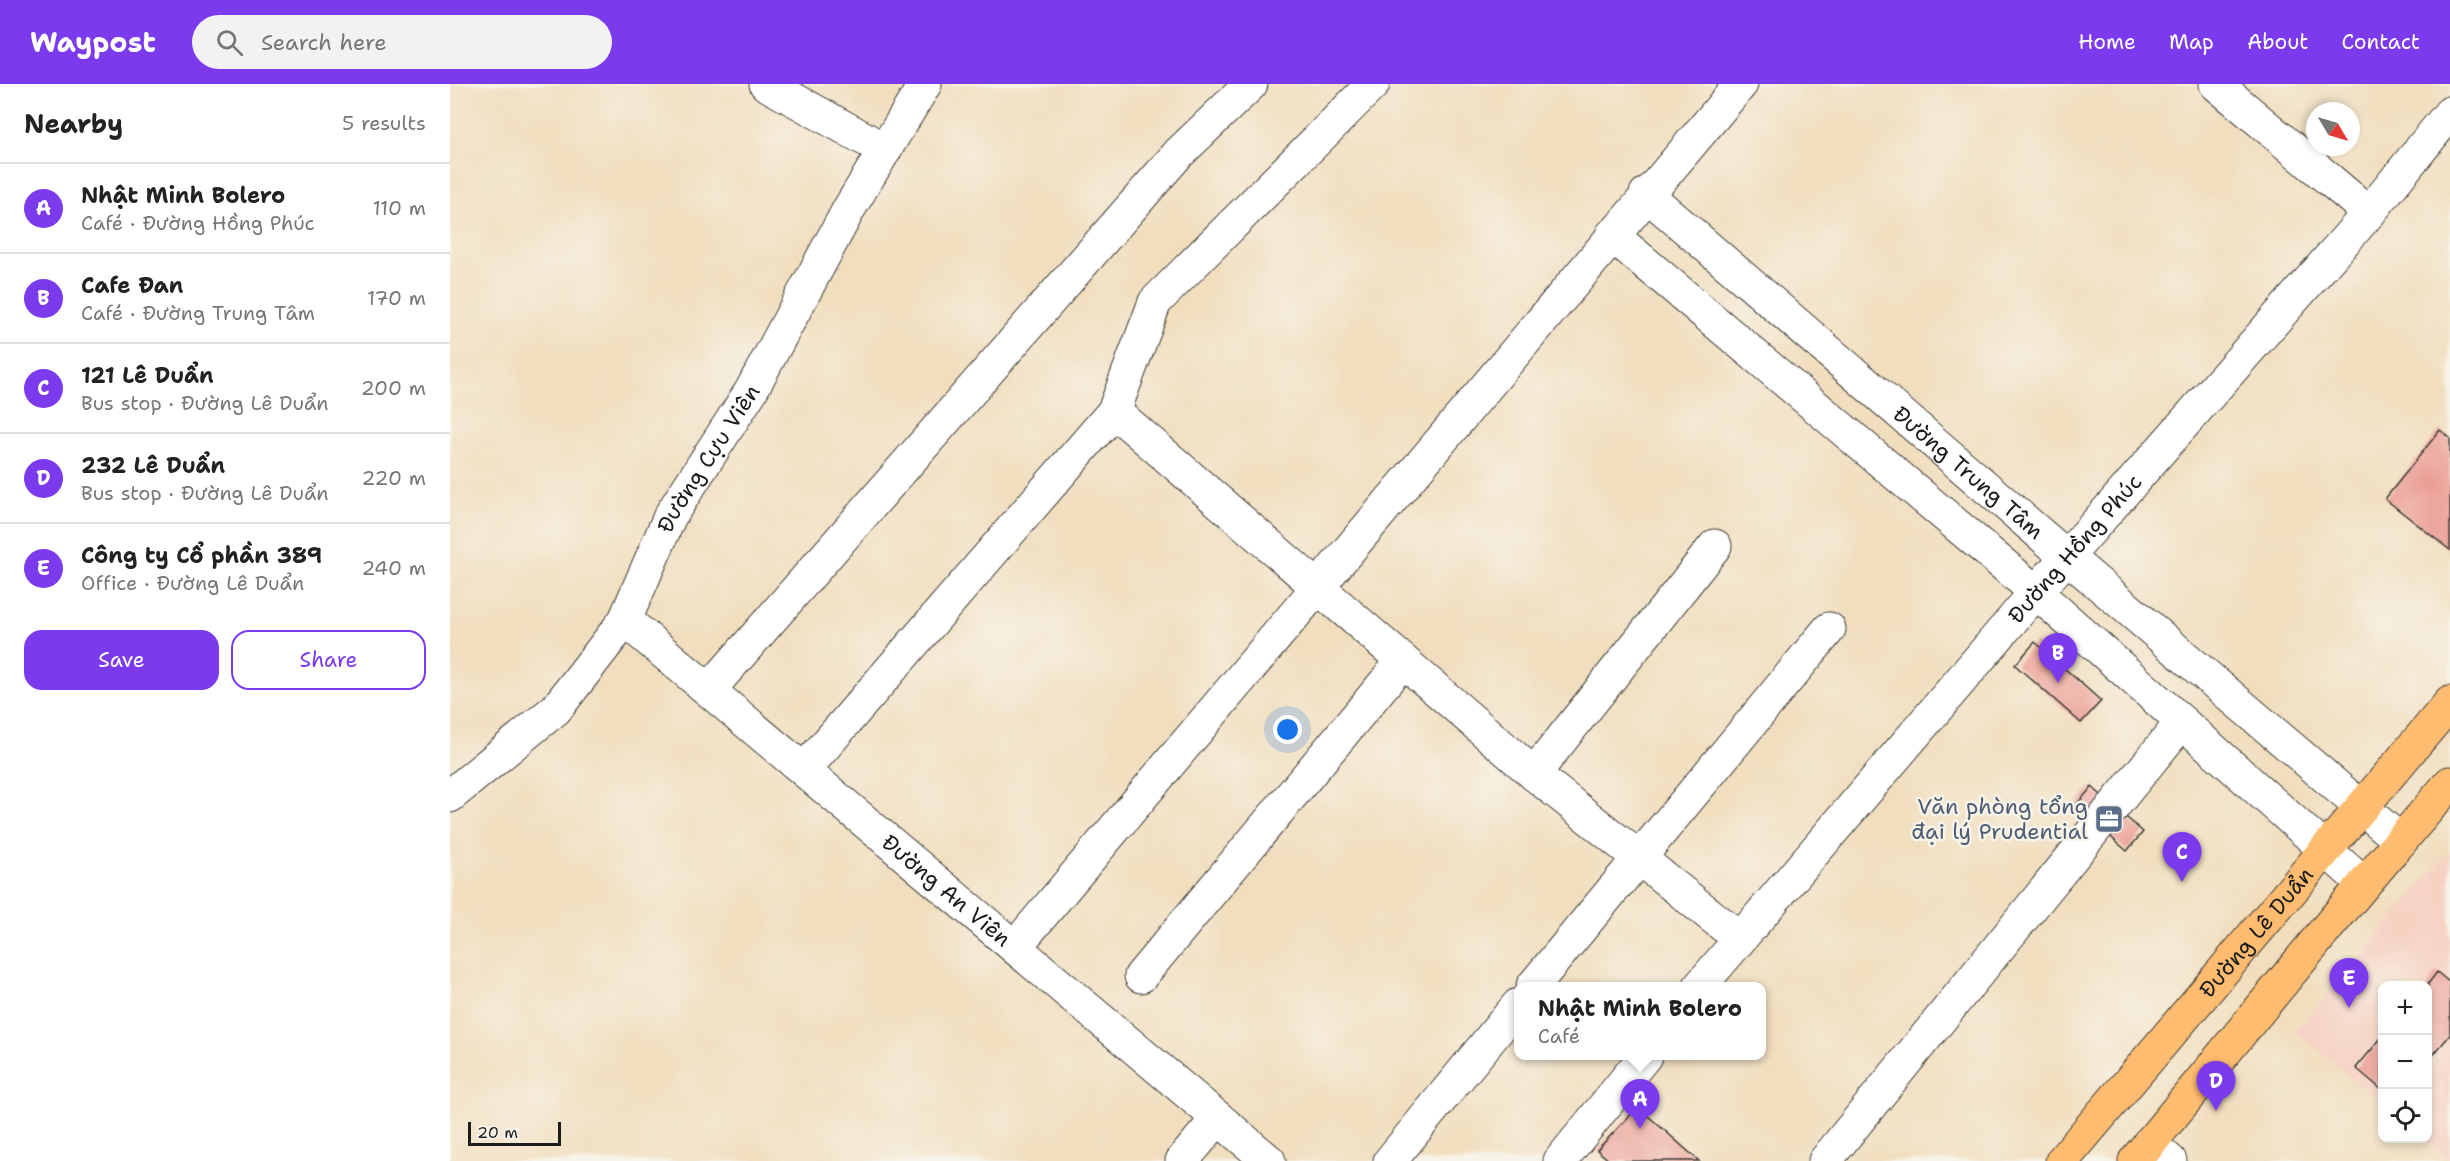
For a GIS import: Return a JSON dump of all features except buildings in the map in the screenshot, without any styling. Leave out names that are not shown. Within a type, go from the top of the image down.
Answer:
[{"type":"main road","name":"Đường Lê Duẩn","points":[[2062,1161],[2450,703]]},
{"type":"main road","points":[[2152,1155],[2364,884],[2450,783]]},
{"type":"street","points":[[766,84],[885,150]]},
{"type":"street","name":"Đường Cựu Viên","points":[[450,796],[556,709],[626,620],[670,516],[751,391],[850,207],[925,84]]},
{"type":"street","points":[[709,690],[1178,154],[1251,84]]},
{"type":"street","points":[[804,770],[1114,411],[1155,302],[1373,84]]},
{"type":"street","points":[[1015,947],[1646,194],[1741,84]]},
{"type":"street","points":[[2216,84],[2369,213]]},
{"type":"street","name":"Đường Hồng Phúc","points":[[1704,982],[1739,938],[2036,592],[2369,213],[2450,113]]},
{"type":"street","name":"Đường Trung Tâm","points":[[1646,194],[2401,841]]},
{"type":"street","name":"Đường Trung Tâm","points":[[1612,235],[2036,592],[2364,884]]},
{"type":"street","points":[[1114,411],[1534,774],[1739,938]]},
{"type":"street","points":[[1534,774],[1715,546]]},
{"type":"street","name":"Đường An Viên","points":[[626,620],[1269,1161]]},
{"type":"street","points":[[1537,982],[1828,629]]},
{"type":"street","points":[[1142,976],[1403,662]]},
{"type":"street","points":[[1825,1161],[2182,722]]},
{"type":"street","points":[[1390,1161],[1514,1010]]},
{"type":"street","points":[[1560,1161],[1642,1060]]},
{"type":"street","points":[[1182,1161],[1218,1118]]},
{"type":"shaded area","points":[[2450,851],[2450,1161],[2427,1143],[2432,1143],[2432,981],[2378,981],[2378,1102],[2296,1031]]},
{"type":"place","name":"Cafe Đan","points":[[2058,683]]},
{"type":"place","name":"Văn phòng tổng đại lý Prudential","points":[[2109,819]]},
{"type":"place","name":"121 Lê Duẩn","points":[[2182,882]]},
{"type":"place","name":"Công ty Cổ phần 389","points":[[2349,1008]]},
{"type":"place","name":"232 Lê Duẩn","points":[[2216,1111]]},
{"type":"place","name":"Nhật Minh Bolero","points":[[1640,1129]]}]
